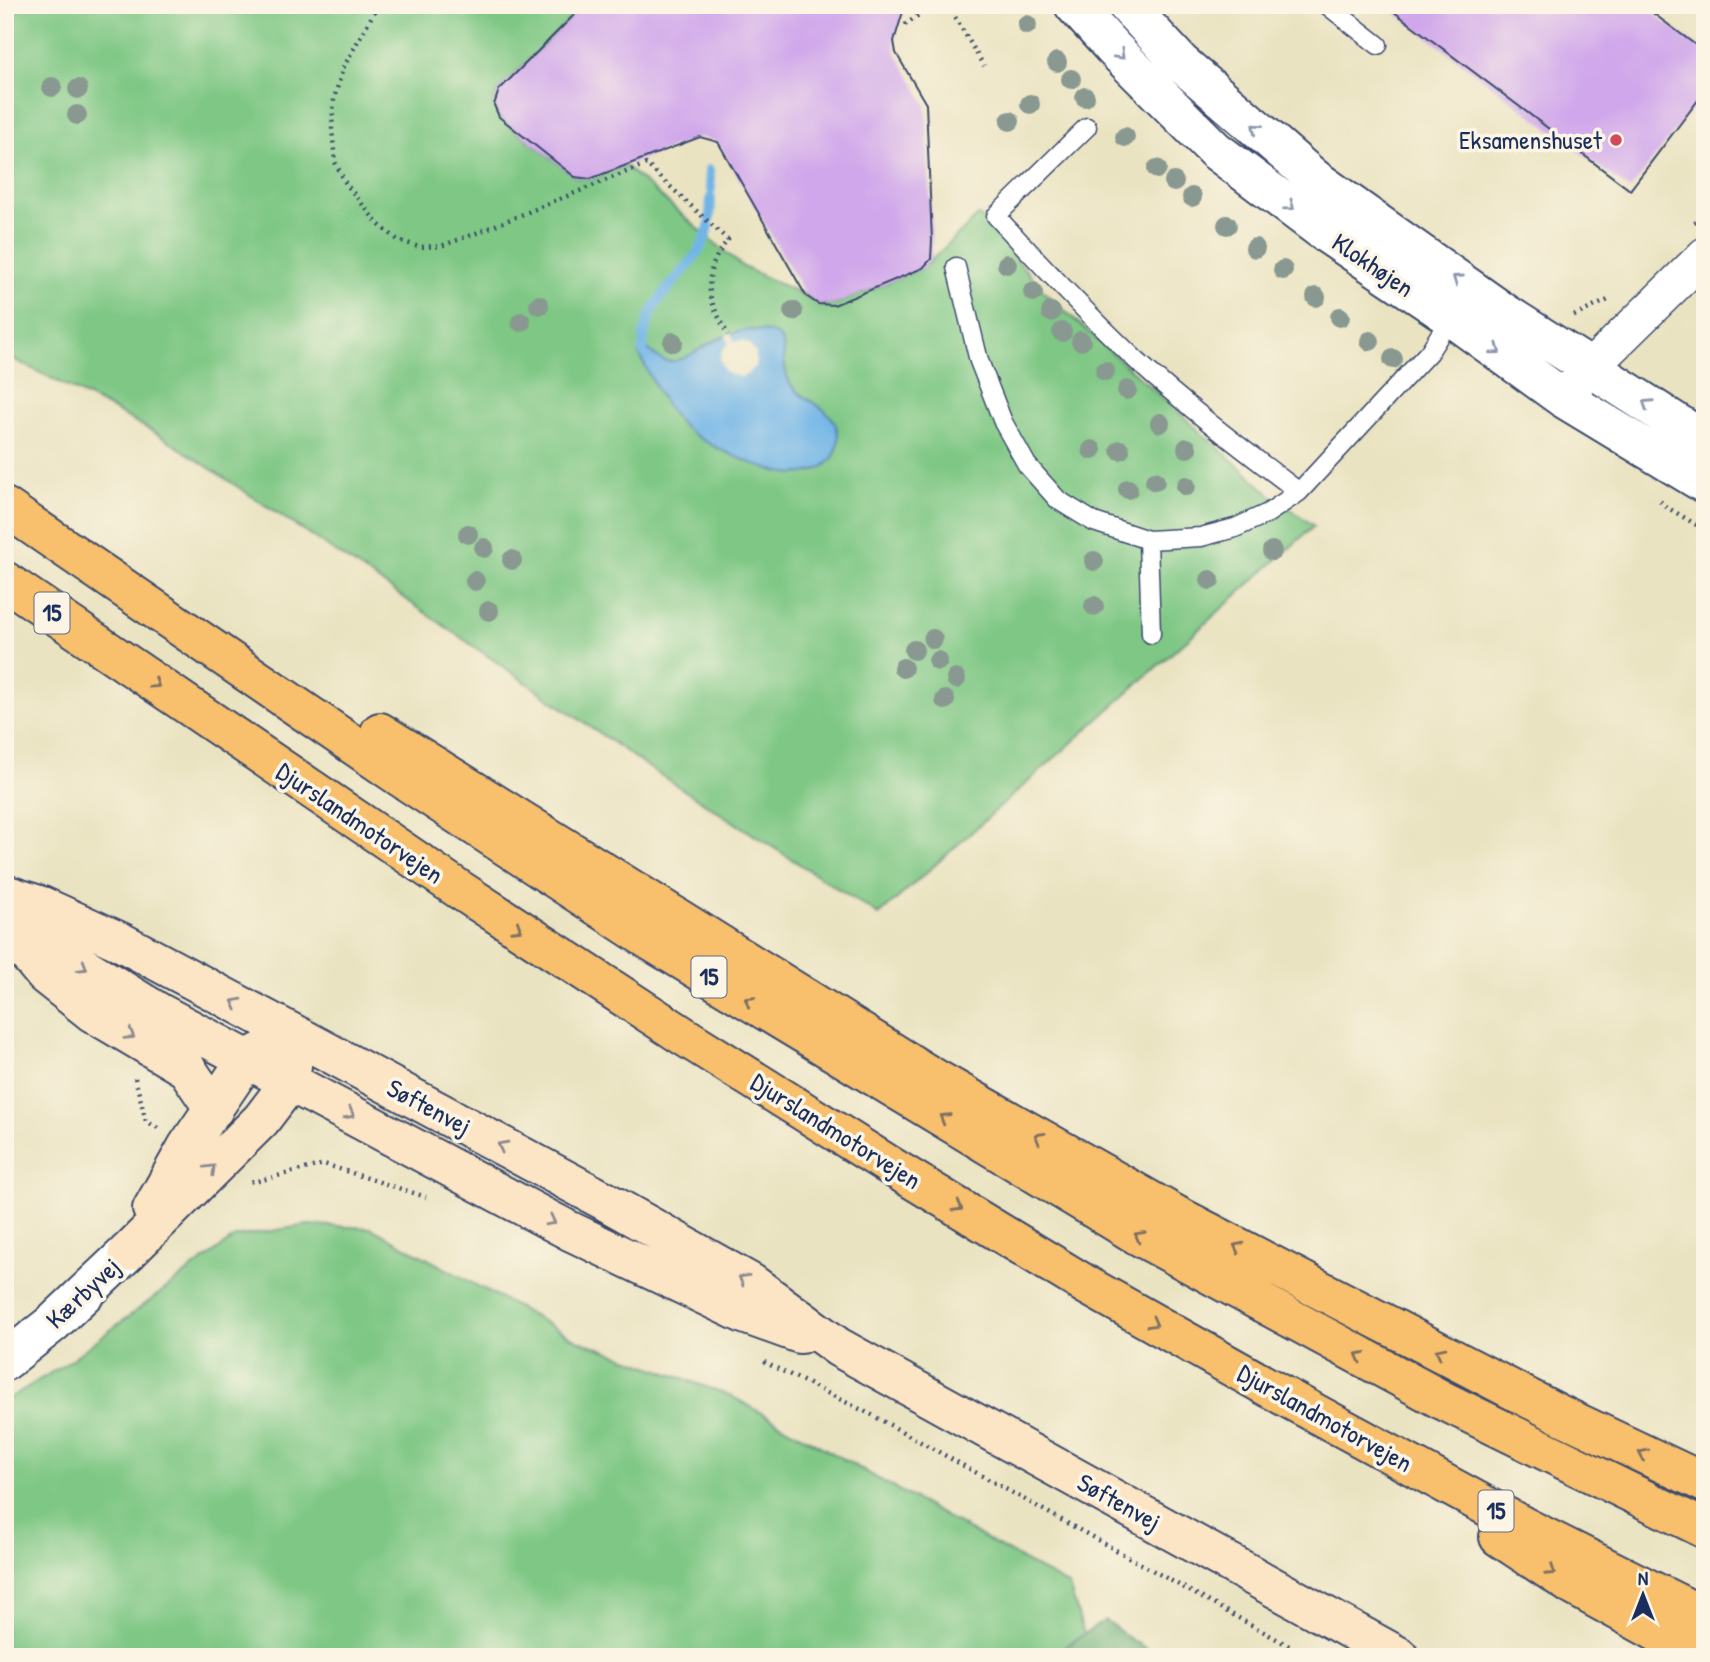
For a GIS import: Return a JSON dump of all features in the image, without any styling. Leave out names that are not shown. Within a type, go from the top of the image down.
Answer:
[{"type":"highway","points":[[5,487],[411,752],[929,1075],[1176,1216],[1559,1414],[1705,1483]]},
{"type":"highway","name":"15","points":[[5,507],[400,777],[652,942],[1137,1235],[1442,1400],[1705,1529]]},
{"type":"highway","name":"Djurslandmotorvejen","points":[[5,581],[460,890],[682,1035],[892,1167],[1088,1286],[1290,1399],[1525,1527],[1705,1617]]},
{"type":"highway","points":[[1290,1399],[1570,1584],[1702,1657]]},
{"type":"highway","points":[[1442,1400],[1705,1511]]},
{"type":"main road","name":"Søftenvej","points":[[5,894],[41,906],[121,942],[605,1201],[751,1283],[838,1347],[1400,1657]]},
{"type":"main road","name":"Søftenvej","points":[[5,917],[158,1012],[570,1231],[744,1314],[838,1347]]},
{"type":"main road","points":[[5,927],[46,975],[93,1013],[187,1069],[214,1109]]},
{"type":"main road","points":[[201,1156],[214,1109],[247,1059],[296,1034]]},
{"type":"main road","points":[[128,1252],[201,1156],[261,1120],[290,1082],[296,1034]]},
{"type":"street","name":"Klokhøjen","points":[[1074,5],[1215,150],[1327,234],[1451,317],[1563,398],[1705,484]]},
{"type":"street","name":"Klokhøjen","points":[[1127,5],[1180,62],[1315,179],[1503,312],[1705,441]]},
{"type":"street","points":[[1563,398],[1705,255]]},
{"type":"street","name":"Kærbyvej","points":[[5,1361],[53,1323],[128,1252]]},
{"type":"lane","points":[[1327,5],[1378,44]]},
{"type":"lane","points":[[1087,127],[996,216],[1063,289],[1139,362],[1215,427],[1298,492]]},
{"type":"lane","points":[[956,267],[979,361],[1003,422],[1027,465],[1058,500],[1094,522],[1148,540],[1201,537],[1235,528],[1268,513],[1298,492],[1429,352],[1451,317]]},
{"type":"lane","points":[[1148,540],[1151,634]]},
{"type":"path","points":[[378,5],[343,68],[334,99],[332,128],[335,162],[346,184],[378,224],[398,240],[419,247],[441,246],[646,164],[728,240],[713,263],[711,284],[711,299],[727,335]]},
{"type":"path","points":[[905,25],[933,5]]},
{"type":"path","points":[[948,5],[984,66]]},
{"type":"path","points":[[134,1075],[146,1121],[201,1156],[254,1182],[324,1164],[433,1200]]},
{"type":"path","points":[[762,1361],[872,1415],[1309,1657]]},
{"type":"green space","points":[[5,5],[584,5],[499,90],[494,105],[499,117],[575,177],[590,179],[625,166],[743,267],[819,304],[834,305],[923,268],[979,215],[1046,294],[1271,495],[1314,526],[879,915],[654,771],[391,589],[163,437],[5,355]]},
{"type":"green space","points":[[308,1225],[371,1228],[577,1340],[731,1396],[1069,1586],[1084,1634],[1050,1657],[5,1657],[5,1401],[65,1364],[235,1237]]},
{"type":"green space","points":[[1105,1620],[1132,1640],[1161,1657],[1050,1657]]},
{"type":"water","points":[[749,330],[765,331],[781,339],[785,369],[792,386],[832,418],[838,431],[838,445],[833,458],[826,465],[797,474],[774,471],[704,441],[684,427],[670,411],[639,354],[648,349],[663,360],[678,360],[721,338]]},
{"type":"pier","points":[[731,333],[734,341],[749,344],[756,354],[755,366],[741,377],[725,371],[720,360],[723,349],[729,343],[726,335]]},
{"type":"building","points":[[584,5],[905,5],[894,41],[896,53],[926,104],[931,259],[923,268],[834,305],[818,304],[806,296],[718,142],[700,137],[590,179],[575,177],[499,117],[494,105],[499,90]]},
{"type":"building","name":"Eksamenshuset","points":[[1385,5],[1642,5],[1705,52],[1705,91],[1630,190]]},
{"type":"waterway","points":[[709,170],[711,189]]},
{"type":"waterway","points":[[710,218],[711,198]]},
{"type":"waterway","points":[[643,352],[645,331],[651,313],[703,244],[709,226]]},
{"type":"place","name":"Eksamenshuset","points":[[1616,140]]}]
